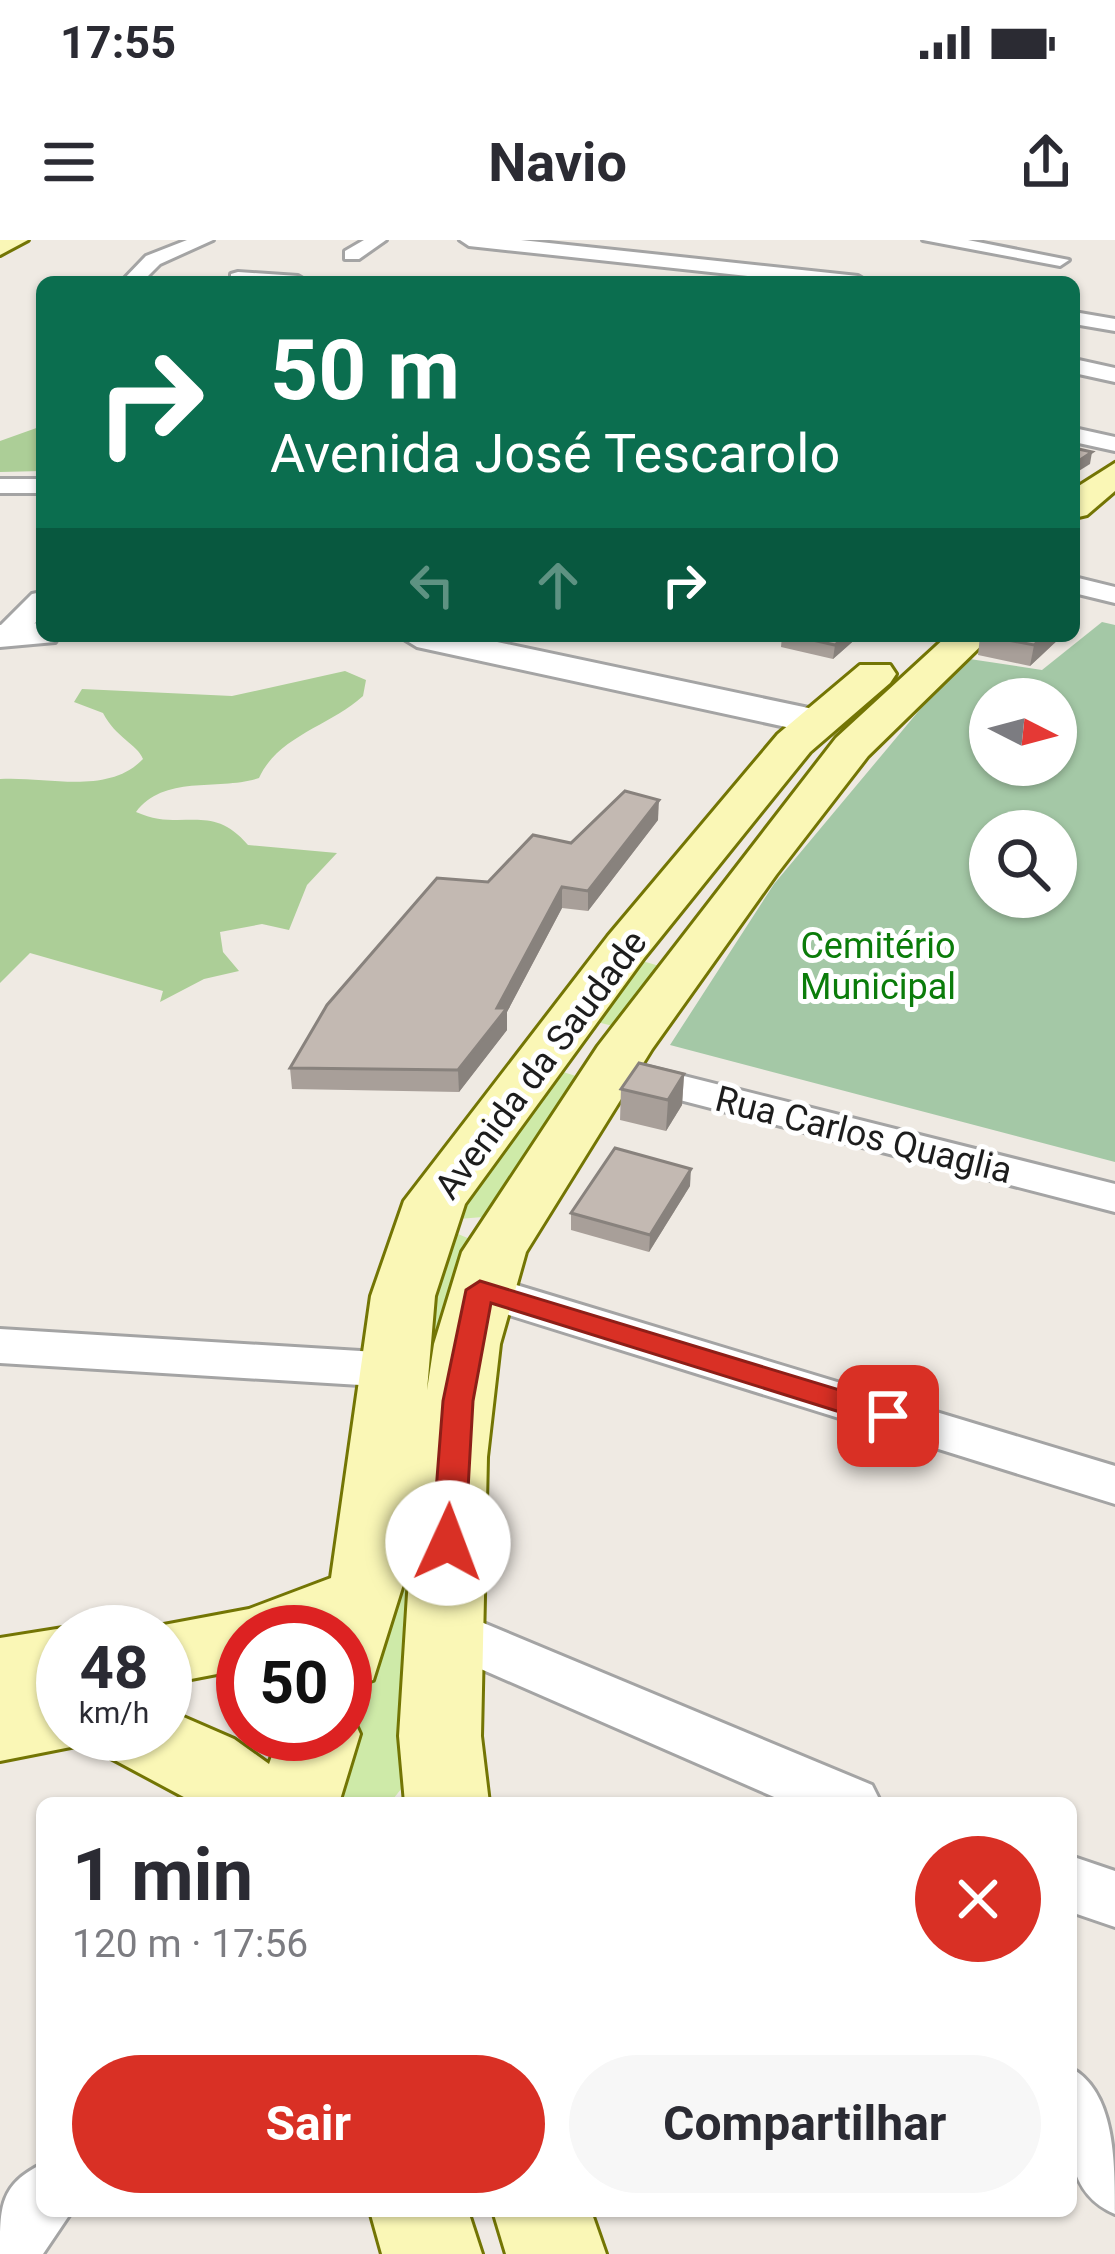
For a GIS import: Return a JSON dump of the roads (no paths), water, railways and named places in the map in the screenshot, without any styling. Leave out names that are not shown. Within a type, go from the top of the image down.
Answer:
[{"type":"main road","points":[[0,247],[15,240]]},
{"type":"main road","name":"Avenida da Saudade","points":[[358,1605],[403,1296],[434,1201],[626,947],[794,742],[913,642]]},
{"type":"main road","name":"Avenida da Saudade","points":[[437,1781],[452,1457],[480,1290],[512,1218],[688,962],[852,748],[965,642]]},
{"type":"main road","points":[[674,889],[685,899],[728,907]]},
{"type":"main road","points":[[626,947],[669,951],[688,962]]},
{"type":"main road","points":[[564,1030],[586,1059],[613,1070]]},
{"type":"main road","points":[[0,1670],[36,1664]]},
{"type":"main road","points":[[0,1727],[36,1722]]},
{"type":"main road","points":[[192,1758],[250,1797]]},
{"type":"main road","points":[[299,1797],[311,1761]]},
{"type":"main road","points":[[421,2217],[432,2254]]},
{"type":"main road","points":[[544,2217],[556,2254]]},
{"type":"street","points":[[137,276],[153,260],[204,240]]},
{"type":"street","points":[[352,255],[377,240]]},
{"type":"street","points":[[469,240],[802,276]]},
{"type":"street","points":[[932,240],[1060,260]]},
{"type":"street","points":[[1080,319],[1115,325]]},
{"type":"street","points":[[1080,367],[1115,375]]},
{"type":"street","points":[[1080,436],[1115,445]]},
{"type":"street","points":[[1,485],[36,486]]},
{"type":"street","points":[[1080,586],[1115,595]]},
{"type":"street","points":[[16,635],[36,608]]},
{"type":"street","points":[[445,642],[818,722]]},
{"type":"street","name":"Rua Carlos Quaglia","points":[[613,1070],[1115,1198]]},
{"type":"street","points":[[480,1290],[1115,1486]]},
{"type":"street","points":[[0,1346],[393,1370]]},
{"type":"street","points":[[445,1629],[837,1797]]},
{"type":"street","points":[[1077,1886],[1115,1898]]},
{"type":"street","points":[[1077,2112],[1115,2179]]},
{"type":"street","points":[[0,2251],[36,2206]]},
{"type":"park label","name":"Cemitério Municipal","points":[[878,966]]}]
